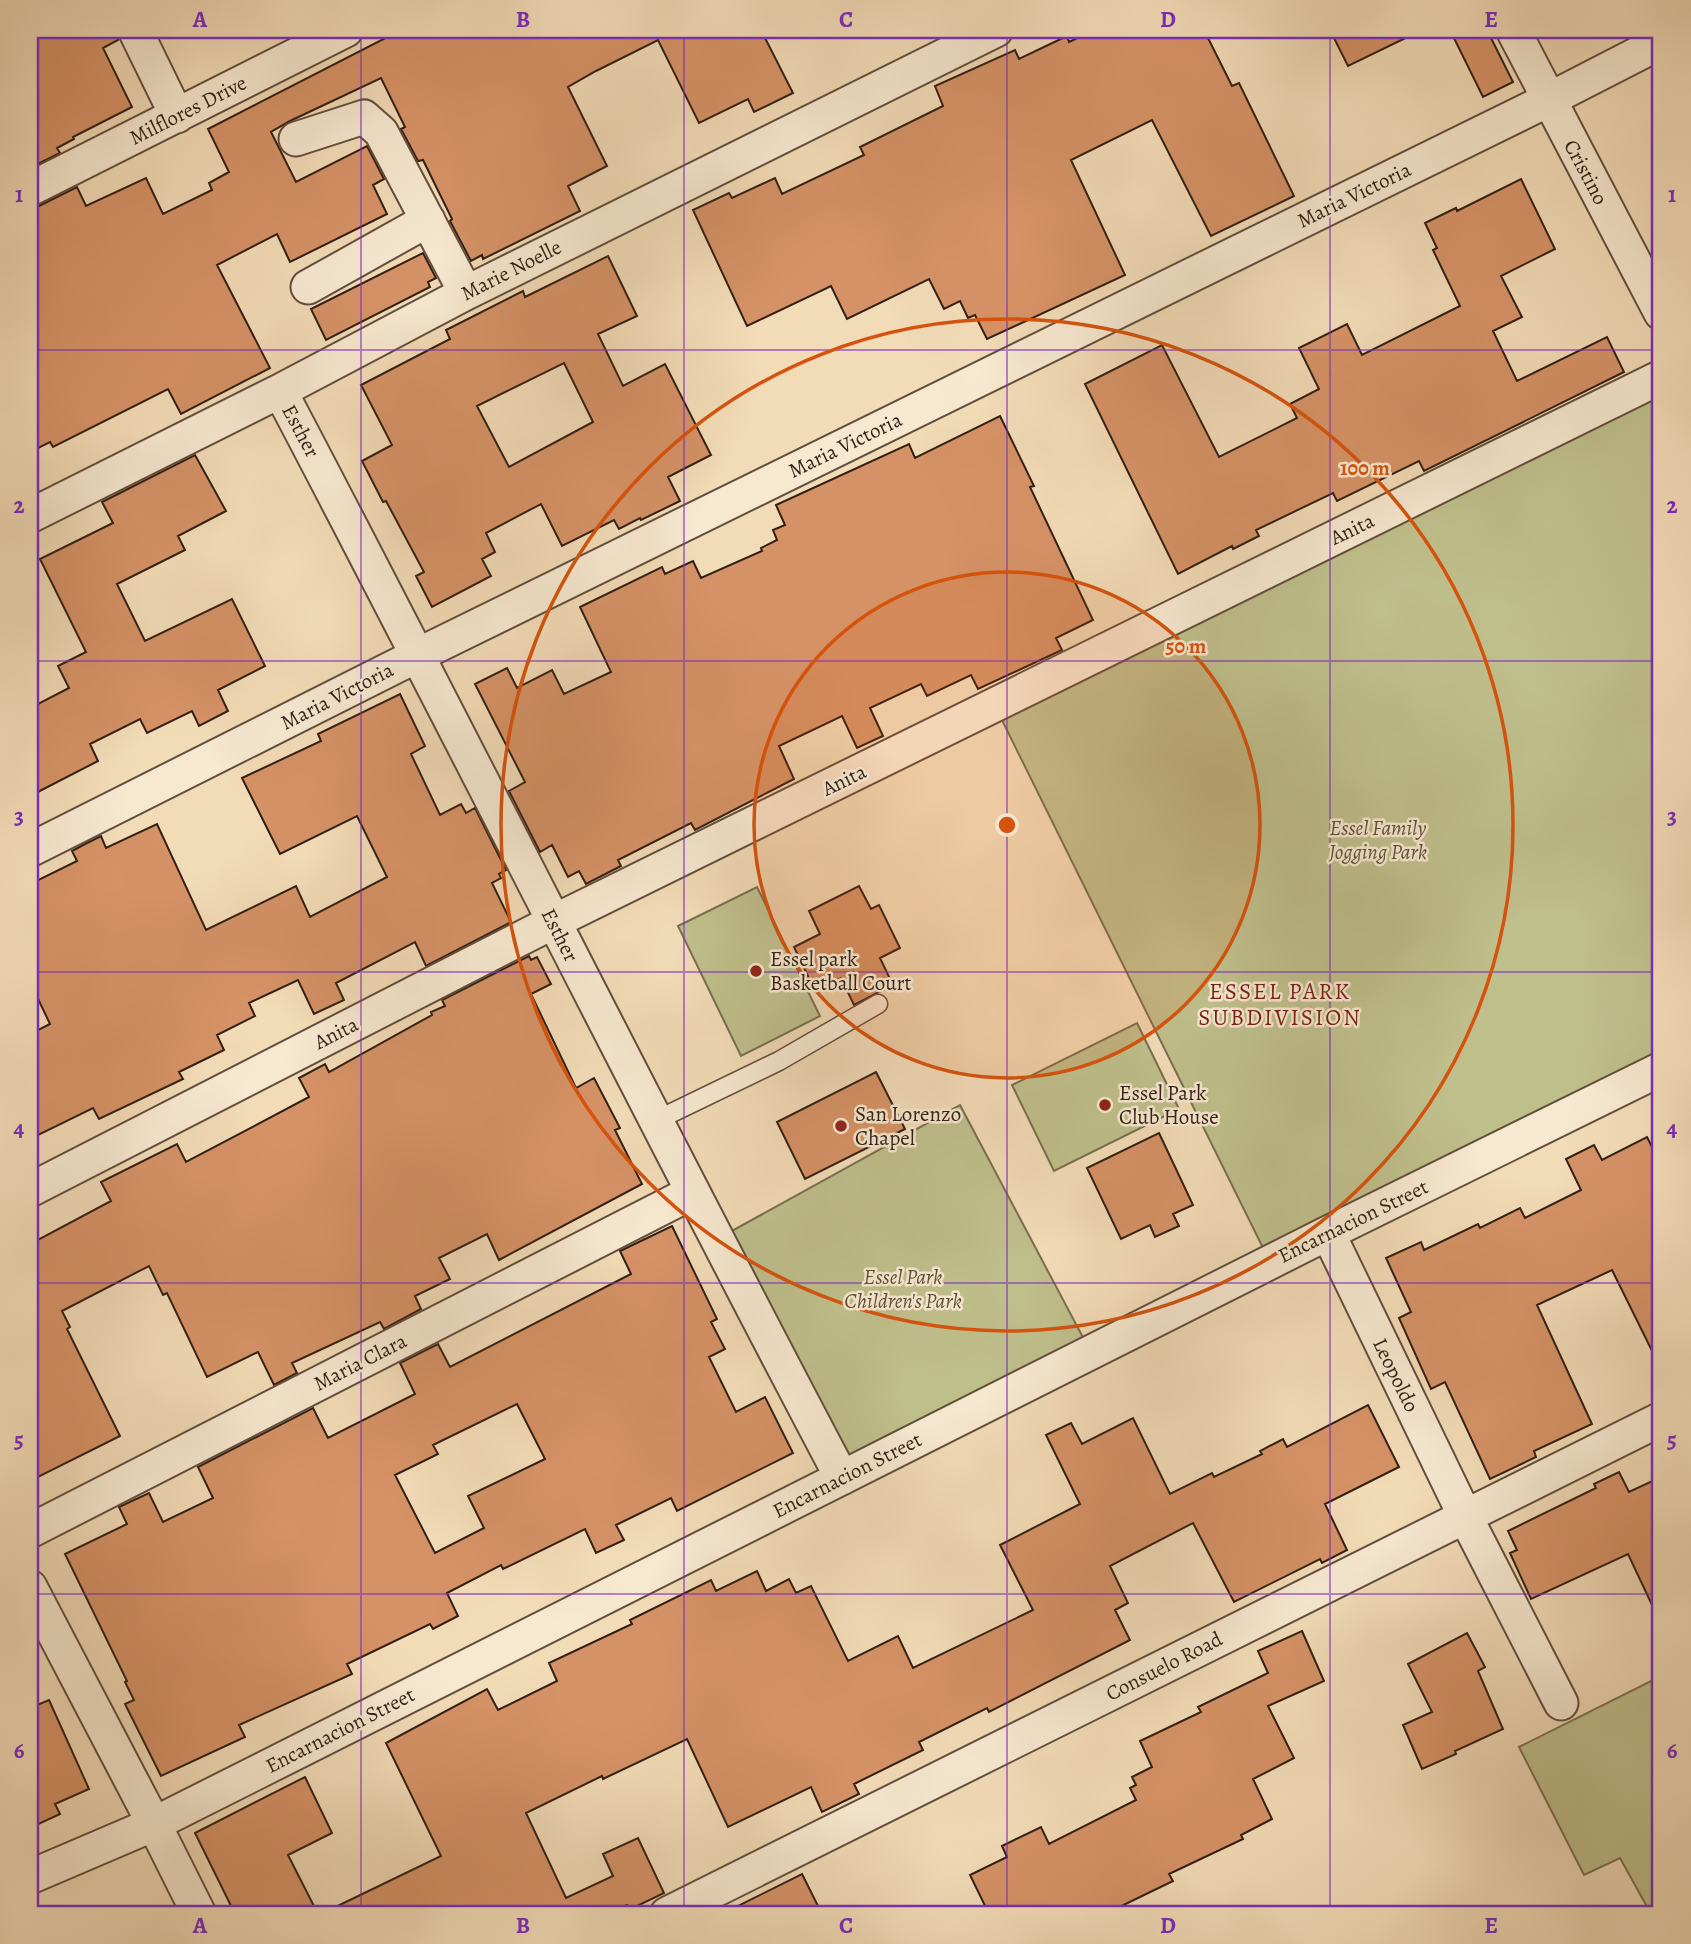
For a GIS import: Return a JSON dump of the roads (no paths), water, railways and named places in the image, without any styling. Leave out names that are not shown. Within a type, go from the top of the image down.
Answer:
[{"type":"street","points":[[135,30],[177,116]]},
{"type":"street","name":"Milflores Drive","points":[[30,189],[346,30]]},
{"type":"street","name":"Marie Noelle","points":[[30,516],[280,391],[466,293],[996,30]]},
{"type":"street","name":"Cristino","points":[[1513,30],[1661,313]]},
{"type":"street","name":"Maria Victoria","points":[[30,849],[418,654],[1548,100],[1661,42]]},
{"type":"street","points":[[296,139],[364,117],[381,132],[466,293]]},
{"type":"street","points":[[308,287],[428,220]]},
{"type":"street","name":"Anita","points":[[30,1190],[553,922],[1661,377]]},
{"type":"street","name":"Esther","points":[[280,391],[657,1120],[691,1193],[842,1478]]},
{"type":"street","name":"Encarnacion Street","points":[[30,1877],[154,1824],[1328,1233],[1661,1069]]},
{"type":"street","name":"Maria Clara","points":[[30,1531],[691,1193]]},
{"type":"street","name":"Leopoldo","points":[[1328,1233],[1465,1516],[1561,1703]]},
{"type":"street","name":"Consuelo Road","points":[[667,1914],[1661,1419]]},
{"type":"street","points":[[30,1587],[199,1914]]},
{"type":"lane","points":[[657,1120],[779,1061],[878,1004]]},
{"type":"place","name":"Essel park Basketball Court","points":[[756,971]]},
{"type":"place","name":"Essel Park Club House","points":[[1105,1105]]},
{"type":"place","name":"San Lorenzo Chapel","points":[[841,1126]]},
{"type":"district","name":"ESSEL PARK SUBDIVISION","points":[[1280,1004]]},
{"type":"park label","name":"Essel Family Jogging Park","points":[[1378,840]]},
{"type":"park label","name":"Essel Park Children's Park","points":[[903,1289]]}]
